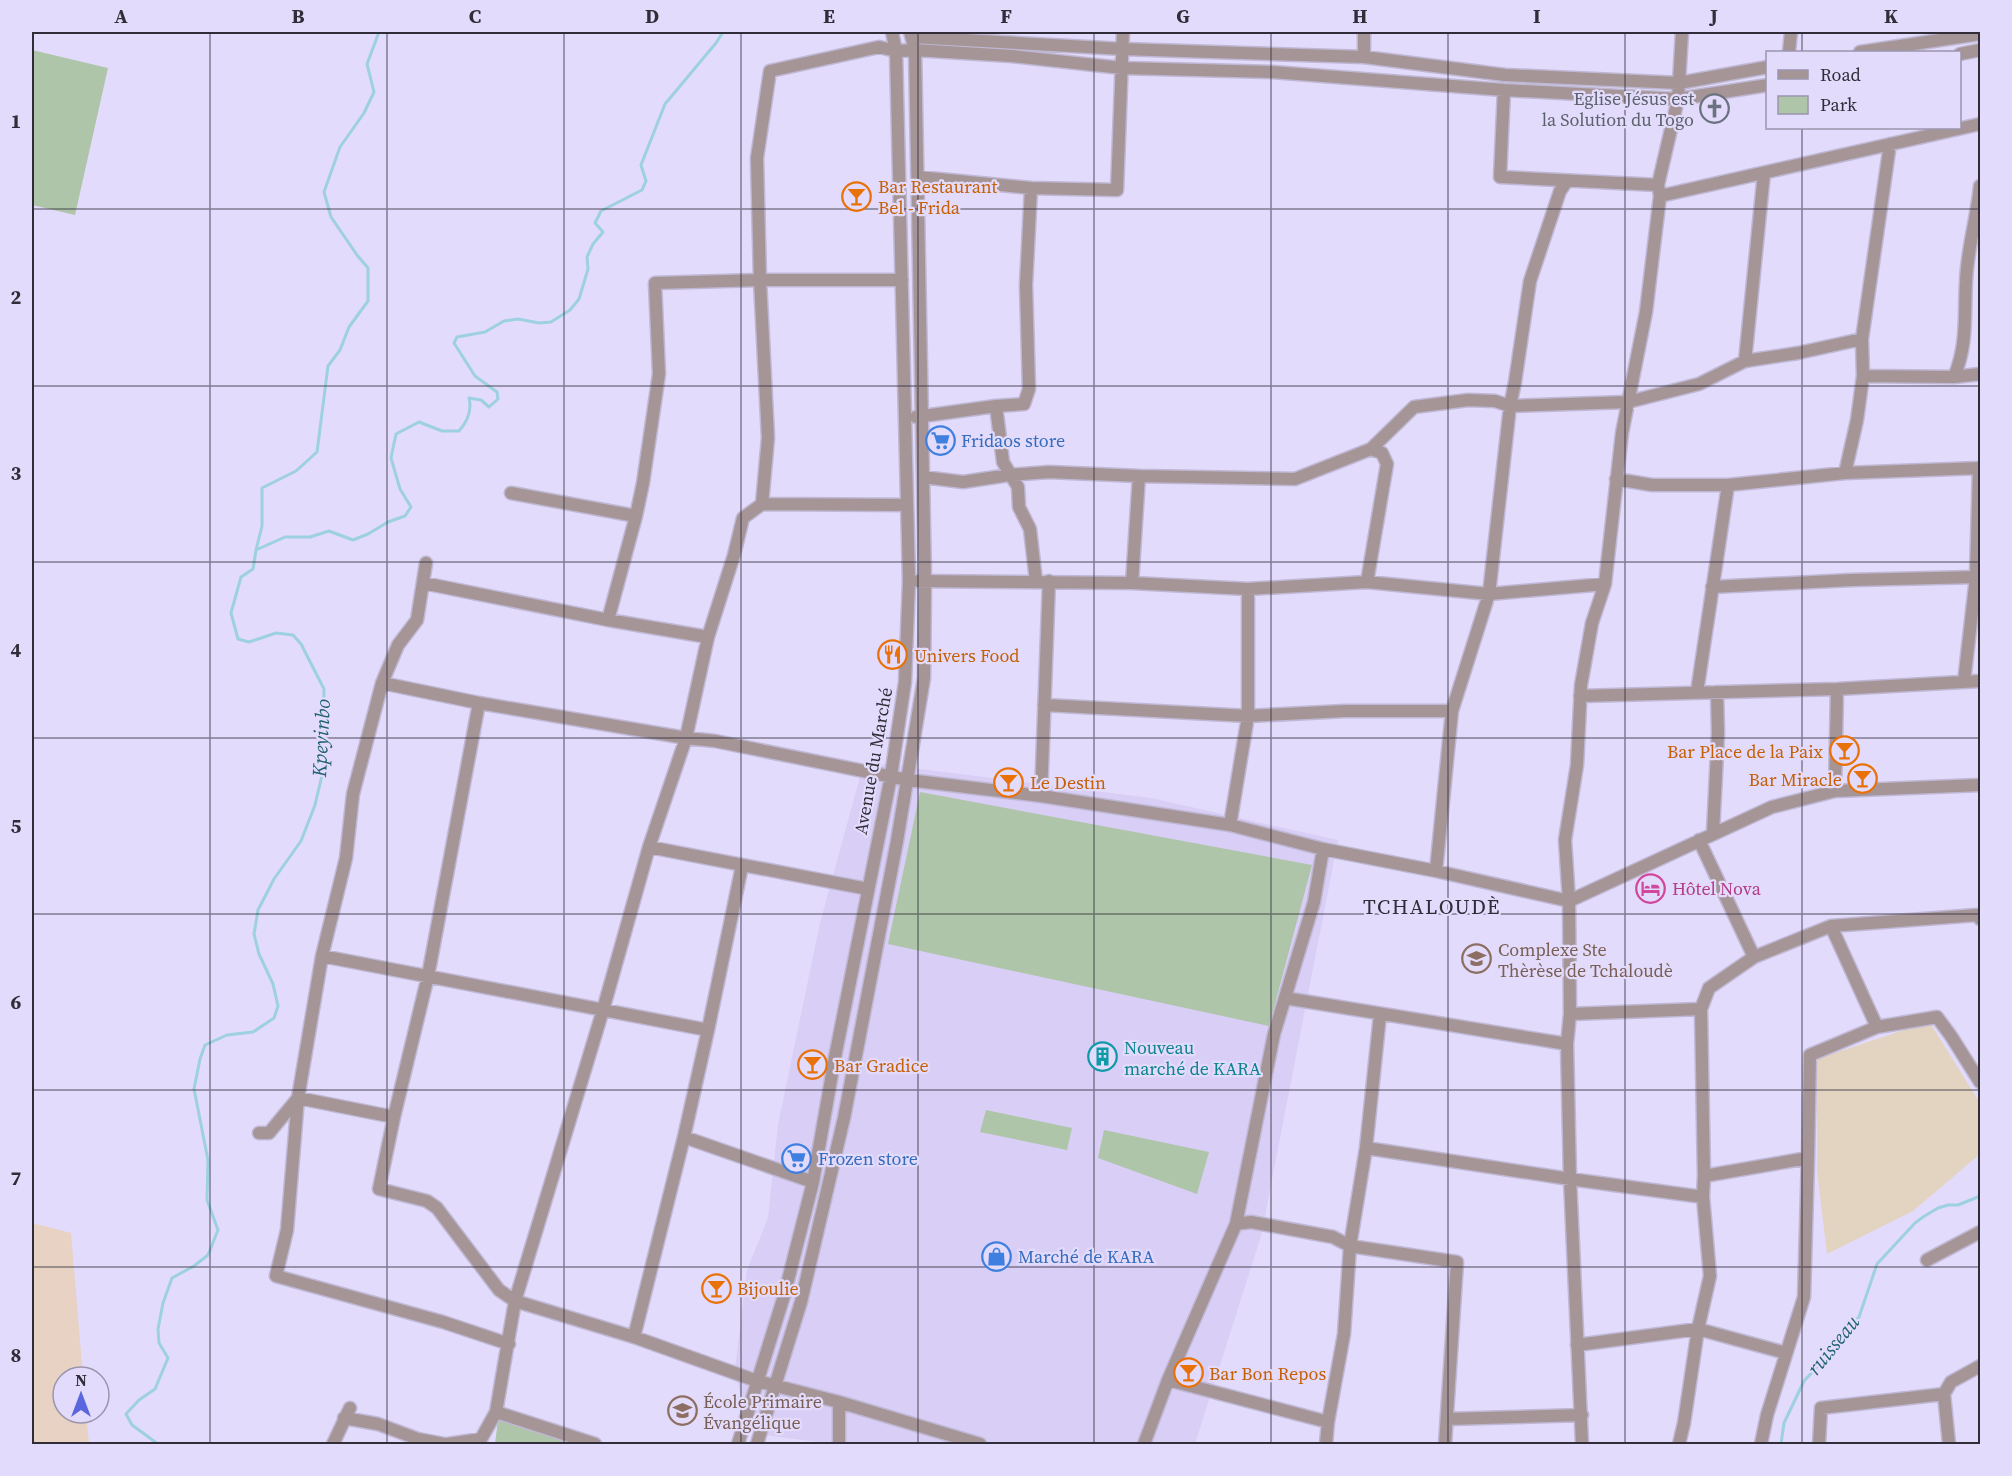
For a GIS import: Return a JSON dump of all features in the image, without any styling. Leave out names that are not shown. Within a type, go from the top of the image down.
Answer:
[{"type":"street","name":"Avenue du Marché","points":[[738,1444],[784,1296],[813,1182],[891,776],[905,682],[909,581],[906,417],[896,51],[892,32]]},
{"type":"street","points":[[918,177],[1031,188],[1117,190],[1123,32]]},
{"type":"street","points":[[1364,32],[1364,57]]},
{"type":"street","points":[[1582,1444],[1570,1179],[1567,1044],[1570,1014],[1569,901],[1565,840],[1577,765],[1580,696],[1592,623],[1605,584],[1616,479],[1628,402],[1646,312],[1659,190],[1678,99],[1682,32]]},
{"type":"street","points":[[1789,51],[1791,32]]},
{"type":"street","name":"Avenue du Marché","points":[[757,1444],[801,1302],[844,1118],[908,780],[924,678],[925,582],[918,177],[915,50],[911,34]]},
{"type":"street","points":[[911,34],[1123,49],[1364,57],[1505,75],[1679,83],[1766,67]]},
{"type":"street","points":[[1867,51],[1980,34]]},
{"type":"street","points":[[762,504],[768,438],[760,280],[758,158],[770,71],[879,47],[896,51],[915,50],[1012,56],[1122,68],[1272,72],[1504,90],[1678,99],[1766,85]]},
{"type":"street","points":[[1961,54],[1980,50]]},
{"type":"street","points":[[1504,90],[1500,177],[1659,190],[1764,173],[1958,129]]},
{"type":"street","points":[[1961,128],[1980,124]]},
{"type":"street","points":[[1845,473],[1857,420],[1863,376],[1862,339],[1890,144]]},
{"type":"street","points":[[1745,362],[1764,173]]},
{"type":"street","points":[[1436,871],[1452,711],[1489,594],[1510,406],[1530,281],[1560,191],[1567,181]]},
{"type":"street","points":[[1954,377],[1960,362],[1965,332],[1966,281],[1979,215],[1980,186]]},
{"type":"street","points":[[906,417],[1024,404],[1029,389],[1026,285],[1031,188]]},
{"type":"street","points":[[608,620],[643,483],[659,374],[655,283],[902,280]]},
{"type":"street","points":[[923,477],[963,482],[1049,472],[1295,479],[1371,449],[1414,407],[1468,400],[1495,401],[1510,406],[1628,402],[1699,384],[1745,362],[1862,339]]},
{"type":"street","points":[[1863,376],[1954,377],[1980,374]]},
{"type":"street","points":[[996,406],[1003,462],[1018,487],[1019,507],[1030,529],[1036,581]]},
{"type":"street","points":[[1367,582],[1387,464],[1382,453],[1371,449]]},
{"type":"street","points":[[1616,479],[1652,485],[1728,484],[1845,473],[1980,468],[1976,577],[1964,682]]},
{"type":"street","points":[[1132,583],[1139,476]]},
{"type":"street","points":[[1696,692],[1728,484]]},
{"type":"street","points":[[511,493],[636,516]]},
{"type":"street","points":[[333,1444],[347,1413],[418,1439],[446,1444],[481,1438],[496,1412],[515,1301],[603,1010],[649,847],[686,738],[708,637],[734,555],[743,518],[762,504],[907,506]]},
{"type":"street","points":[[426,563],[417,620],[398,645],[382,683],[353,794],[346,858],[322,956],[298,1098],[286,1230],[276,1276],[443,1322],[509,1344]]},
{"type":"street","points":[[1712,587],[1976,577]]},
{"type":"street","points":[[909,581],[1049,581],[1248,589],[1367,582],[1489,594],[1605,584]]},
{"type":"street","points":[[1041,796],[1049,581]]},
{"type":"street","points":[[423,583],[608,620],[708,637]]},
{"type":"street","points":[[1230,825],[1248,716],[1248,589]]},
{"type":"street","points":[[1580,696],[1837,689],[1980,681]]},
{"type":"street","points":[[382,683],[479,703],[715,741],[908,780],[1041,796],[1230,825],[1323,849],[1436,871],[1569,901],[1772,807],[1835,791],[1980,784]]},
{"type":"street","points":[[1835,791],[1837,689]]},
{"type":"street","points":[[1713,833],[1718,733],[1717,692]]},
{"type":"street","points":[[479,703],[428,976],[379,1189],[427,1201],[437,1208],[499,1290],[515,1301],[634,1337],[757,1381],[839,1402],[980,1444]]},
{"type":"street","points":[[1044,705],[1248,716],[1345,711],[1452,711]]},
{"type":"street","points":[[1699,840],[1754,957]]},
{"type":"street","points":[[649,847],[868,889]]},
{"type":"street","points":[[1144,1444],[1168,1380],[1236,1224],[1274,1034],[1314,902],[1323,849]]},
{"type":"street","points":[[634,1337],[684,1137],[742,866]]},
{"type":"street","points":[[1679,1444],[1698,1329],[1710,1276],[1703,1197],[1701,1009],[1709,988],[1754,957],[1831,926],[1977,915],[1980,919]]},
{"type":"street","points":[[1831,926],[1877,1028]]},
{"type":"street","points":[[322,956],[708,1030]]},
{"type":"street","points":[[1285,998],[1567,1044]]},
{"type":"street","points":[[1570,1014],[1701,1009]]},
{"type":"street","points":[[1326,1444],[1344,1334],[1350,1246],[1366,1148],[1380,1015]]},
{"type":"street","points":[[1761,1444],[1767,1415],[1804,1297],[1810,1055],[1877,1028],[1937,1017],[1980,1082]]},
{"type":"street","points":[[298,1098],[394,1117]]},
{"type":"street","points":[[259,1133],[268,1133],[298,1098]]},
{"type":"street","points":[[825,1114],[844,1118]]},
{"type":"street","points":[[684,1137],[813,1182]]},
{"type":"street","points":[[1366,1148],[1703,1197]]},
{"type":"street","points":[[1704,1176],[1808,1158]]},
{"type":"street","points":[[1236,1224],[1251,1222],[1333,1237],[1350,1246],[1457,1262],[1444,1444]]},
{"type":"street","points":[[1927,1260],[1980,1232]]},
{"type":"street","points":[[784,1296],[801,1302]]},
{"type":"street","points":[[1577,1345],[1698,1329],[1786,1353]]},
{"type":"street","points":[[1949,1444],[1944,1394],[1951,1382],[1980,1366]]},
{"type":"street","points":[[1168,1380],[1328,1422]]},
{"type":"street","points":[[1819,1444],[1821,1408],[1944,1394]]},
{"type":"street","points":[[839,1402],[839,1444]]},
{"type":"street","points":[[496,1412],[595,1444]]},
{"type":"street","points":[[1447,1419],[1582,1415]]},
{"type":"shaded area","name":"Nouveau marché de KARA","points":[[864,762],[1151,798],[1338,840],[1261,1236],[1195,1444],[833,1444],[748,1433],[735,1369],[747,1270],[768,1218],[778,1125],[820,923]]},
{"type":"shaded area","points":[[1916,1026],[1932,1026],[1980,1103],[1980,1154],[1913,1211],[1827,1254],[1817,1171],[1817,1059]]},
{"type":"shaded area","points":[[32,1223],[71,1233],[82,1365],[51,1365],[51,1425],[87,1425],[89,1444],[32,1444]]},
{"type":"green space","points":[[32,50],[108,68],[75,215],[32,205]]},
{"type":"green space","points":[[920,792],[1312,865],[1269,1026],[888,944]]},
{"type":"green space","points":[[986,1110],[1072,1128],[1067,1150],[980,1132]]},
{"type":"green space","points":[[1104,1130],[1209,1152],[1197,1194],[1098,1158]]},
{"type":"green space","points":[[498,1420],[586,1444],[495,1444]]},
{"type":"waterway","points":[[256,550],[262,526],[262,488],[296,471],[317,452],[328,366],[340,350],[349,327],[368,301],[368,268],[331,217],[324,192],[340,147],[364,113],[374,92],[367,64],[379,32]]},
{"type":"waterway","name":"Kpeyinbo","points":[[158,1444],[132,1425],[126,1414],[139,1400],[155,1389],[168,1358],[159,1343],[158,1329],[163,1303],[172,1278],[208,1255],[218,1230],[207,1200],[208,1160],[194,1089],[200,1059],[205,1045],[227,1035],[253,1032],[274,1018],[278,1006],[273,984],[259,954],[254,934],[258,910],[274,879],[301,841],[315,805],[323,771],[324,689],[301,644],[293,635],[276,633],[249,642],[238,639],[231,613],[241,577],[253,569],[256,550],[285,537],[310,537],[329,531],[353,540],[405,516],[411,507],[400,489],[391,458],[396,434],[419,422],[442,431],[459,431],[468,416],[469,398],[481,400],[489,407],[498,399],[497,392],[475,376],[454,343],[457,337],[485,332],[504,321],[518,319],[539,323],[551,322],[570,310],[579,299],[588,269],[587,257],[593,244],[603,232],[595,223],[601,211],[642,190],[646,181],[641,165],[665,104],[723,32]]},
{"type":"waterway","name":"ruisseau","points":[[1781,1444],[1784,1423],[1804,1381],[1843,1339],[1859,1317],[1877,1264],[1923,1217],[1938,1208],[1958,1205],[1978,1197],[1980,1193]]},
{"type":"place","name":"Eglise Jésus est la Solution du Togo","points":[[1715,108]]},
{"type":"place","name":"Bar Restaurant Bel - Frida","points":[[857,196]]},
{"type":"place","name":"Fridaos store","points":[[940,440]]},
{"type":"place","name":"Univers Food","points":[[893,655]]},
{"type":"place","name":"Bar Place de la Paix","points":[[1844,751]]},
{"type":"place","name":"Bar Miracle","points":[[1863,779]]},
{"type":"place","name":"Le Destin","points":[[1009,782]]},
{"type":"place","name":"Hôtel Nova","points":[[1651,888]]},
{"type":"place","name":"Complexe Ste Thèrèse de Tchaloudè","points":[[1477,959]]},
{"type":"place","name":"Nouveau marché de KARA","points":[[1103,1057]]},
{"type":"place","name":"Bar Gradice","points":[[813,1065]]},
{"type":"place","name":"Frozen store","points":[[797,1158]]},
{"type":"place","name":"Marché de KARA","points":[[997,1256]]},
{"type":"place","name":"Bijoulie","points":[[716,1288]]},
{"type":"place","name":"Bar Bon Repos","points":[[1188,1373]]},
{"type":"place","name":"École Primaire Évangélique","points":[[682,1411]]},
{"type":"district","name":"TCHALOUDÈ","points":[[1432,906]]}]
